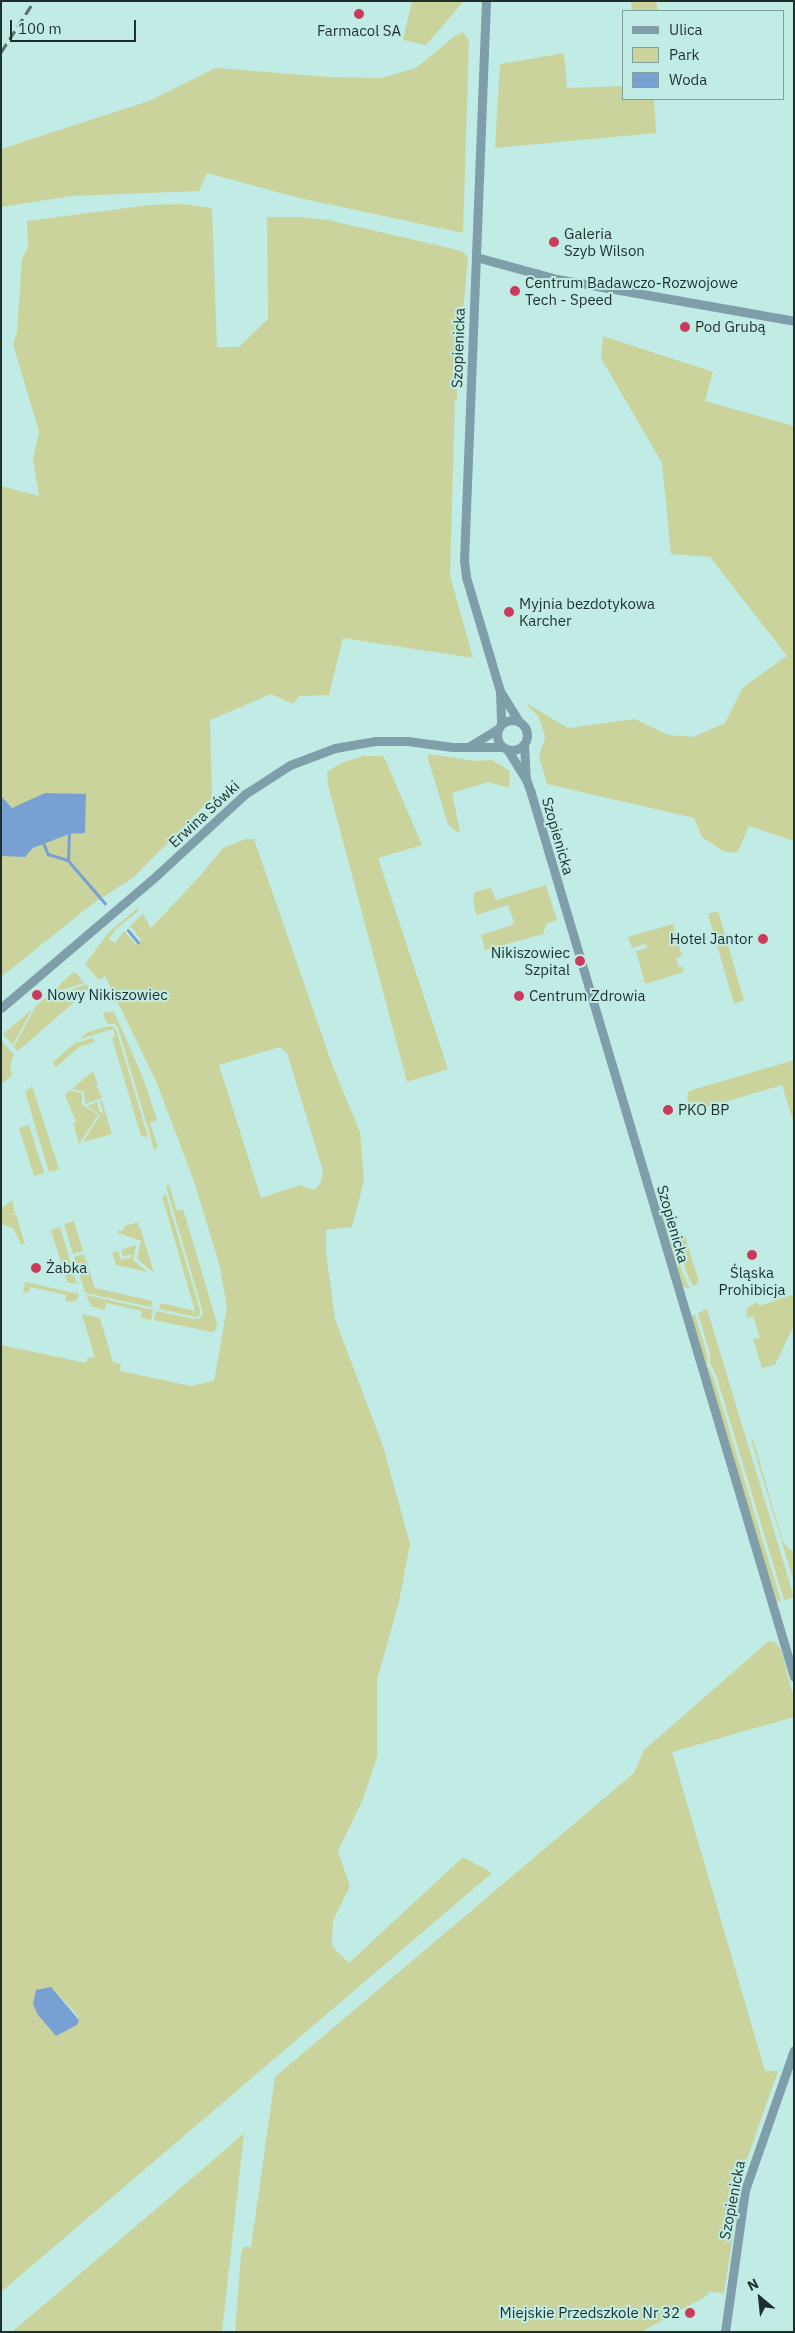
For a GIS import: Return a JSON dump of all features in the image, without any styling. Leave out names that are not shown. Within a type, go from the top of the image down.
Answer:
[{"type":"street","name":"Szopienicka","points":[[486,1],[464,560],[466,576],[500,691],[500,726]]},
{"type":"street","points":[[476,257],[557,279],[794,321]]},
{"type":"street","name":"Szopienicka","points":[[500,691],[519,720]]},
{"type":"street","points":[[468,747],[510,719],[519,720],[528,731],[524,744],[517,749],[505,748],[498,738],[500,726]]},
{"type":"street","name":"Erwina Sówki","points":[[1,1008],[157,875],[241,797],[277,772],[310,756],[354,744],[400,741],[505,748]]},
{"type":"street","name":"Szopienicka","points":[[524,744],[526,779],[794,1677]]},
{"type":"street","name":"Szopienicka","points":[[505,748],[526,779]]},
{"type":"street","name":"Szopienicka","points":[[725,2332],[745,2190],[794,2050]]},
{"type":"green space","points":[[412,1],[464,1],[426,45],[403,40]]},
{"type":"green space","points":[[631,1],[656,1],[658,10],[632,10]]},
{"type":"green space","points":[[463,32],[469,40],[463,233],[295,197],[207,173],[199,191],[72,196],[1,207],[1,149],[149,101],[216,68],[329,77],[381,78],[416,68],[455,36]]},
{"type":"green space","points":[[564,53],[567,88],[622,86],[622,100],[654,100],[656,133],[495,148],[500,64]]},
{"type":"green space","points":[[182,204],[212,208],[217,347],[239,347],[268,319],[267,217],[300,217],[328,220],[462,251],[468,258],[461,334],[461,361],[457,370],[457,399],[455,400],[450,575],[473,658],[343,638],[329,695],[299,696],[293,704],[271,694],[210,720],[212,798],[134,877],[91,905],[1,977],[1,486],[39,496],[33,460],[39,432],[13,344],[17,332],[22,259],[28,247],[27,221],[150,205]]},
{"type":"green space","points":[[603,336],[713,372],[705,401],[794,426],[794,841],[749,826],[738,851],[732,853],[723,851],[702,837],[694,818],[547,784],[539,757],[545,737],[539,717],[524,702],[568,728],[635,719],[668,735],[693,737],[725,723],[743,687],[787,656],[710,557],[671,554],[662,463],[601,358]]},
{"type":"green space","points":[[429,754],[475,761],[492,760],[510,771],[509,788],[489,782],[452,793],[460,832],[457,832],[448,824],[428,759]]},
{"type":"green space","points":[[364,756],[383,756],[385,759],[422,845],[378,858],[448,1069],[407,1082],[328,785],[327,772],[341,763]]},
{"type":"green space","points":[[246,839],[254,839],[332,1064],[360,1132],[364,1181],[352,1227],[326,1230],[326,1252],[335,1319],[383,1446],[410,1544],[399,1602],[377,1680],[377,1757],[363,1799],[338,1851],[350,1886],[333,1921],[332,1946],[349,1963],[463,1857],[492,1873],[1,2292],[1,1345],[86,1363],[88,1357],[95,1358],[82,1314],[100,1318],[113,1362],[121,1364],[120,1371],[191,1386],[214,1381],[227,1307],[220,1267],[194,1181],[156,1081],[105,976],[99,980],[85,964],[109,932],[138,908],[139,910],[115,930],[109,939],[115,943],[124,931],[136,944],[141,940],[130,926],[143,914],[151,928],[200,876],[223,848]],"holes":[[[280,1047],[287,1053],[323,1171],[321,1182],[314,1190],[300,1185],[261,1198],[219,1065]],[[51,1987],[77,2015],[79,2020],[73,2027]]]},
{"type":"green space","points":[[546,885],[557,920],[547,923],[543,934],[485,950],[481,935],[512,925],[514,922],[508,905],[476,915],[473,901],[475,892],[491,888],[496,900]]},
{"type":"green space","points":[[718,911],[744,1000],[734,1004],[708,914]]},
{"type":"green space","points":[[673,924],[682,956],[676,958],[679,967],[683,967],[684,972],[645,984],[636,951],[647,948],[646,944],[632,948],[628,937]]},
{"type":"green space","points":[[72,973],[76,973],[84,983],[50,994]]},
{"type":"green space","points":[[86,984],[98,999],[87,991],[18,1051],[14,1047],[35,1007],[45,998]]},
{"type":"green space","points":[[31,1011],[13,1045],[3,1034]]},
{"type":"green space","points":[[106,1012],[113,1012],[116,1016],[142,1075],[157,1120],[150,1123],[158,1148],[154,1149],[118,1028],[115,1024],[108,1024],[103,1015]]},
{"type":"green space","points":[[110,1026],[116,1029],[148,1137],[141,1136],[112,1038],[115,1036],[113,1029],[80,1039],[88,1032]]},
{"type":"green space","points":[[93,1038],[95,1042],[79,1047],[56,1067],[52,1063],[75,1043]]},
{"type":"green space","points":[[1,1040],[14,1055],[10,1066],[12,1075],[1,1085]]},
{"type":"green space","points":[[794,1060],[794,1124],[782,1085],[691,1112],[687,1097],[688,1092]]},
{"type":"green space","points":[[93,1071],[98,1086],[95,1087],[98,1088],[102,1098],[85,1104],[84,1092],[72,1089]]},
{"type":"green space","points":[[32,1086],[59,1169],[49,1172],[25,1092]]},
{"type":"green space","points":[[70,1091],[82,1093],[82,1104],[98,1115],[79,1144],[73,1123],[76,1122],[65,1095]]},
{"type":"green space","points":[[100,1101],[102,1101],[112,1134],[83,1142],[100,1115],[87,1106],[97,1102],[100,1112],[103,1113]]},
{"type":"green space","points":[[29,1125],[44,1173],[34,1176],[19,1128]]},
{"type":"green space","points":[[169,1185],[177,1211],[183,1209],[217,1323],[216,1329],[212,1332],[154,1320],[156,1311],[194,1319],[200,1318],[203,1313],[166,1186]]},
{"type":"green space","points":[[166,1195],[200,1310],[200,1315],[196,1317],[159,1309],[161,1303],[195,1311],[162,1196]]},
{"type":"green space","points":[[12,1200],[15,1212],[12,1215],[16,1214],[25,1245],[21,1244],[13,1228],[1,1224],[1,1209]]},
{"type":"green space","points":[[664,1215],[683,1274],[690,1289],[684,1287],[681,1282],[662,1219]]},
{"type":"green space","points":[[74,1221],[83,1251],[73,1254],[64,1224]]},
{"type":"green space","points":[[139,1222],[137,1227],[140,1227],[154,1273],[137,1259],[141,1241],[116,1232],[125,1229],[124,1226]]},
{"type":"green space","points":[[60,1227],[77,1284],[67,1282],[51,1230]]},
{"type":"green space","points":[[673,1229],[685,1236],[698,1279],[697,1284],[693,1286],[687,1274]]},
{"type":"green space","points":[[136,1245],[133,1260],[148,1272],[116,1265],[112,1252],[118,1251],[121,1260],[131,1257],[132,1254],[123,1257],[121,1250]]},
{"type":"green space","points":[[84,1254],[95,1288],[153,1301],[151,1307],[85,1293],[74,1257]]},
{"type":"green space","points":[[25,1282],[79,1294],[77,1300],[70,1302],[65,1301],[66,1295],[30,1287],[28,1293],[23,1292]]},
{"type":"green space","points":[[86,1295],[153,1310],[151,1320],[141,1318],[142,1311],[106,1303],[105,1310],[92,1307]]},
{"type":"green space","points":[[791,1295],[794,1297],[794,1325],[775,1365],[762,1368],[753,1339],[760,1338],[753,1316],[747,1318],[747,1308],[757,1302],[759,1306]]},
{"type":"green space","points":[[707,1309],[794,1597],[784,1600],[716,1375],[710,1363],[710,1353],[698,1313]]},
{"type":"green space","points":[[695,1315],[707,1354],[707,1365],[713,1376],[781,1601],[776,1602],[691,1316]]},
{"type":"green space","points":[[751,1439],[753,1439],[783,1542],[794,1553],[794,1582]]},
{"type":"green space","points":[[769,1641],[775,1642],[781,1650],[794,1698],[794,1717],[672,1752],[765,2071],[778,2071],[743,2171],[724,2293],[708,2292],[708,2295],[641,2332],[235,2332],[241,2255],[243,2247],[251,2247],[275,2077],[634,1773],[644,1750]]},
{"type":"green space","points":[[244,2133],[222,2332],[12,2332],[211,2162]]},
{"type":"water","points":[[45,793],[86,794],[85,833],[69,834],[33,848],[25,857],[1,856],[1,796],[12,808]]},
{"type":"water","points":[[51,1987],[79,2020],[77,2025],[56,2036],[38,2015],[33,2004],[36,1990]]},
{"type":"waterway","points":[[68,860],[69,834]]},
{"type":"waterway","points":[[44,844],[48,854],[68,860],[105,903]]},
{"type":"waterway","points":[[128,930],[138,942]]},
{"type":"railway","points":[[1,52],[34,1]]},
{"type":"place","name":"Farmacol SA","points":[[359,14]]},
{"type":"place","name":"Galeria Szyb Wilson","points":[[554,242]]},
{"type":"place","name":"Centrum Badawczo-Rozwojowe Tech - Speed","points":[[515,291]]},
{"type":"place","name":"Pod Grubą","points":[[685,327]]},
{"type":"place","name":"Myjnia bezdotykowa Karcher","points":[[509,612]]},
{"type":"place","name":"Hotel Jantor","points":[[763,939]]},
{"type":"place","name":"Nikiszowiec Szpital","points":[[580,961]]},
{"type":"place","name":"Nowy Nikiszowiec","points":[[37,995]]},
{"type":"place","name":"Centrum Zdrowia","points":[[519,996]]},
{"type":"place","name":"PKO BP","points":[[668,1110]]},
{"type":"place","name":"Śląska Prohibicja","points":[[752,1255]]},
{"type":"place","name":"Żabka","points":[[36,1268]]},
{"type":"place","name":"Miejskie Przedszkole Nr 32","points":[[690,2313]]}]
